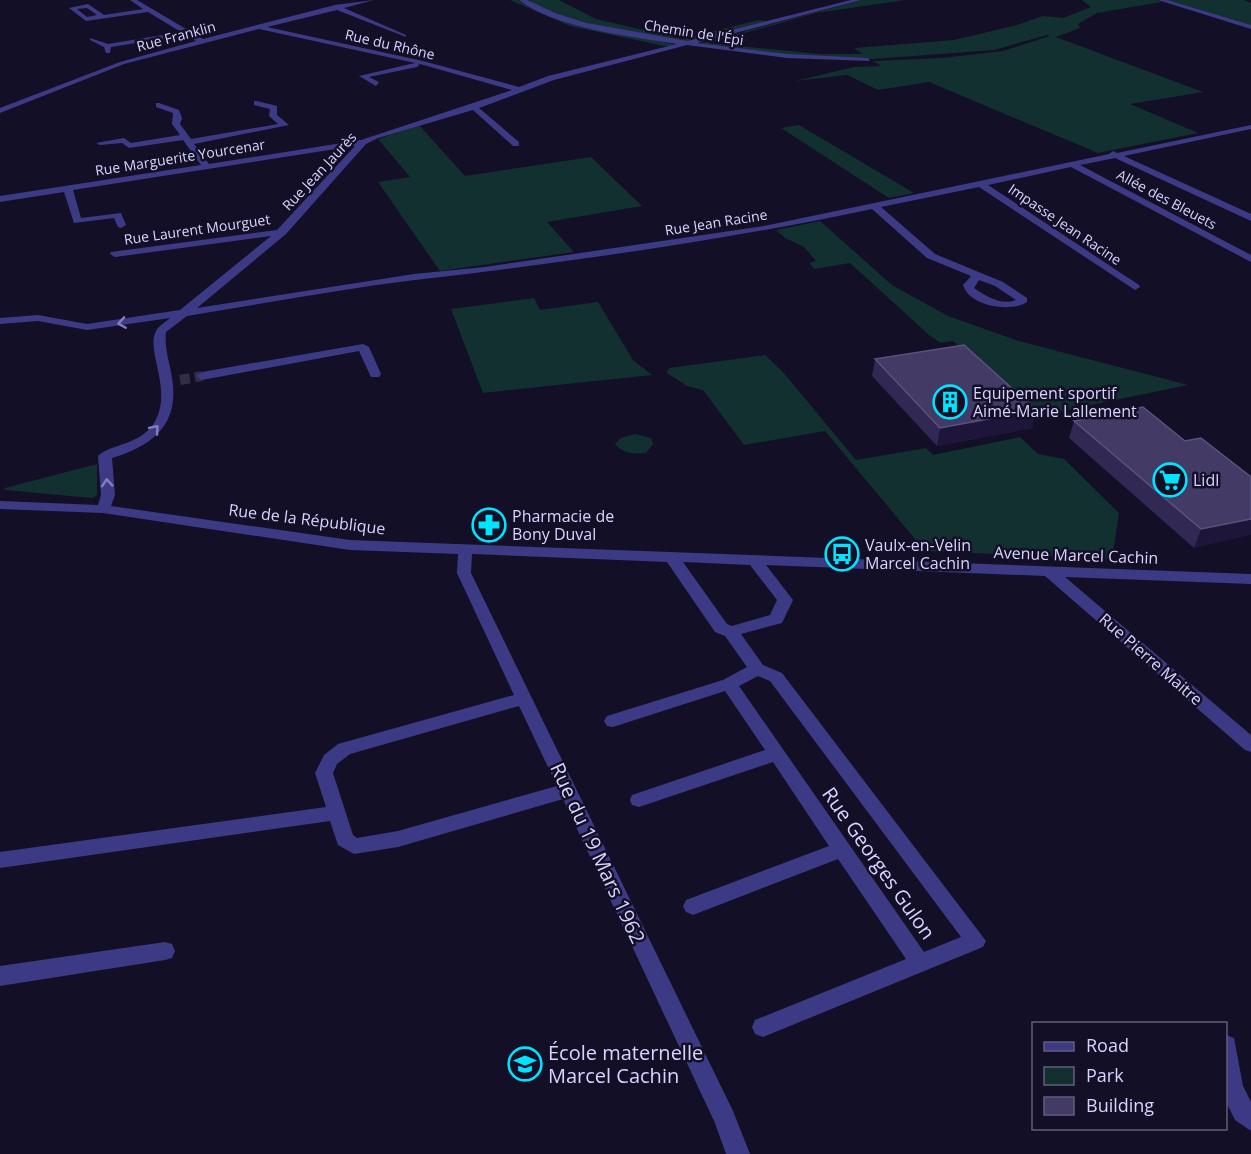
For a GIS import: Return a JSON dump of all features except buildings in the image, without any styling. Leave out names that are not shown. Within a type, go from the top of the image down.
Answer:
[{"type":"street","points":[[133,0],[202,42]]},
{"type":"street","name":"Rue Franklin","points":[[0,111],[122,63],[334,7],[371,0]]},
{"type":"street","name":"Chemin de l'Épi","points":[[522,0],[537,9],[595,27],[685,44],[796,58],[868,60]]},
{"type":"street","name":"Rue Jean Jaurès","points":[[103,509],[108,495],[105,456],[135,446],[157,429],[164,417],[167,383],[158,343],[160,331],[267,247],[363,142],[391,130],[474,107],[518,89],[858,0]]},
{"type":"street","points":[[1161,0],[1251,27]]},
{"type":"street","points":[[334,7],[404,36]]},
{"type":"street","points":[[104,17],[147,10]]},
{"type":"street","name":"Rue du Rhône","points":[[257,27],[423,63],[518,89]]},
{"type":"street","points":[[92,39],[108,49],[186,33]]},
{"type":"street","points":[[376,84],[363,76],[423,63]]},
{"type":"street","points":[[100,143],[124,140],[129,146],[285,125],[273,116],[274,108],[257,103]]},
{"type":"street","points":[[159,105],[176,112],[178,118],[176,124],[206,166]]},
{"type":"street","points":[[474,107],[516,144]]},
{"type":"street","name":"Rue Jean Racine","points":[[0,321],[38,318],[87,327],[414,277],[485,270],[764,229],[1113,154],[1251,127]]},
{"type":"street","name":"Rue Marguerite Yourcenar","points":[[0,199],[363,142]]},
{"type":"street","points":[[1113,154],[1251,218]]},
{"type":"street","name":"Allée des Bleuets","points":[[1071,164],[1251,259]]},
{"type":"street","name":"Impasse Jean Racine","points":[[980,183],[1135,287]]},
{"type":"street","points":[[68,189],[77,221],[118,215],[121,225]]},
{"type":"street","points":[[873,206],[931,256],[999,284],[1023,300],[1022,302],[994,304],[979,297],[969,289],[968,285],[977,276]]},
{"type":"street","name":"Rue Laurent Mourguet","points":[[115,254],[283,232]]},
{"type":"street","points":[[202,376],[363,347],[375,374]]},
{"type":"street","points":[[167,383],[180,381]]},
{"type":"street","name":"Rue de la République","points":[[0,505],[103,509],[350,545],[755,561]]},
{"type":"street","name":"Rue du 19 Mars 1962","points":[[465,551],[464,573],[569,790],[724,1119],[738,1154]]},
{"type":"street","name":"Rue Georges Gulon","points":[[673,558],[721,628],[731,632],[757,669],[776,677],[976,940],[920,963],[729,684]]},
{"type":"street","points":[[731,632],[776,619],[785,600],[755,561]]},
{"type":"street","name":"Avenue Marcel Cachin","points":[[755,561],[1251,579]]},
{"type":"street","name":"Rue Pierre Maitre","points":[[1050,572],[1251,745]]},
{"type":"street","points":[[613,721],[729,684],[757,669]]},
{"type":"street","points":[[524,698],[344,749],[330,759],[324,773],[345,839],[354,846],[398,839],[569,790]]},
{"type":"street","points":[[639,800],[775,754]]},
{"type":"street","points":[[0,860],[337,813]]},
{"type":"street","points":[[693,906],[842,849]]},
{"type":"street","points":[[0,976],[165,951]]},
{"type":"street","points":[[763,1027],[920,963]]},
{"type":"street","points":[[1227,1056],[1230,1087],[1238,1104],[1251,1119]]},
{"type":"green space","points":[[510,0],[518,0],[546,15],[677,45],[669,47],[570,26]]},
{"type":"green space","points":[[525,0],[559,0],[596,19],[682,39],[759,20],[767,21],[683,42],[605,28],[554,13]]},
{"type":"green space","points":[[862,0],[905,0],[816,13],[709,43],[819,54],[863,54],[854,48],[954,40],[1017,25],[1043,16],[1063,18],[1091,7],[1082,0],[1157,0],[1162,2],[1097,13],[1078,24],[1080,28],[1056,37],[1203,92],[1130,104],[1198,133],[1098,153],[929,82],[878,90],[847,75],[795,81],[854,67],[881,66],[873,61],[942,58],[1003,51],[1050,36],[1047,35],[994,50],[873,59],[812,58],[694,45]]},
{"type":"green space","points":[[1166,0],[1244,0],[1251,3],[1251,25]]},
{"type":"green space","points":[[419,125],[465,176],[591,157],[642,206],[547,222],[574,252],[440,271],[378,182],[410,177],[378,139]]},
{"type":"green space","points":[[799,125],[914,193],[889,198],[781,128]]},
{"type":"green space","points":[[820,221],[892,285],[948,316],[1019,341],[1188,385],[1038,416],[953,341],[941,343],[929,335],[850,263],[814,269],[809,263],[816,261],[804,247],[785,238],[776,230]]},
{"type":"green space","points":[[534,298],[540,310],[598,302],[633,360],[652,375],[483,393],[451,309]]},
{"type":"green space","points":[[765,355],[783,372],[856,460],[926,448],[933,455],[1020,437],[1038,454],[1064,459],[1119,513],[1112,559],[925,551],[825,431],[744,445],[703,390],[687,386],[667,373],[669,368]]},
{"type":"green space","points":[[635,434],[651,438],[653,444],[646,453],[629,453],[615,444],[621,438]]},
{"type":"green space","points":[[97,464],[97,495],[92,498],[5,490],[5,488]]},
{"type":"tunnel","points":[[180,380],[202,376]]},
{"type":"place","name":"Equipement sportif Aimé-Marie Lallement","points":[[950,402]]},
{"type":"place","name":"Lidl","points":[[1170,480]]},
{"type":"place","name":"Pharmacie de Bony Duval","points":[[489,525]]},
{"type":"place","name":"Vaulx-en-Velin Marcel Cachin","points":[[842,554]]},
{"type":"place","name":"École maternelle Marcel Cachin","points":[[525,1064]]}]
